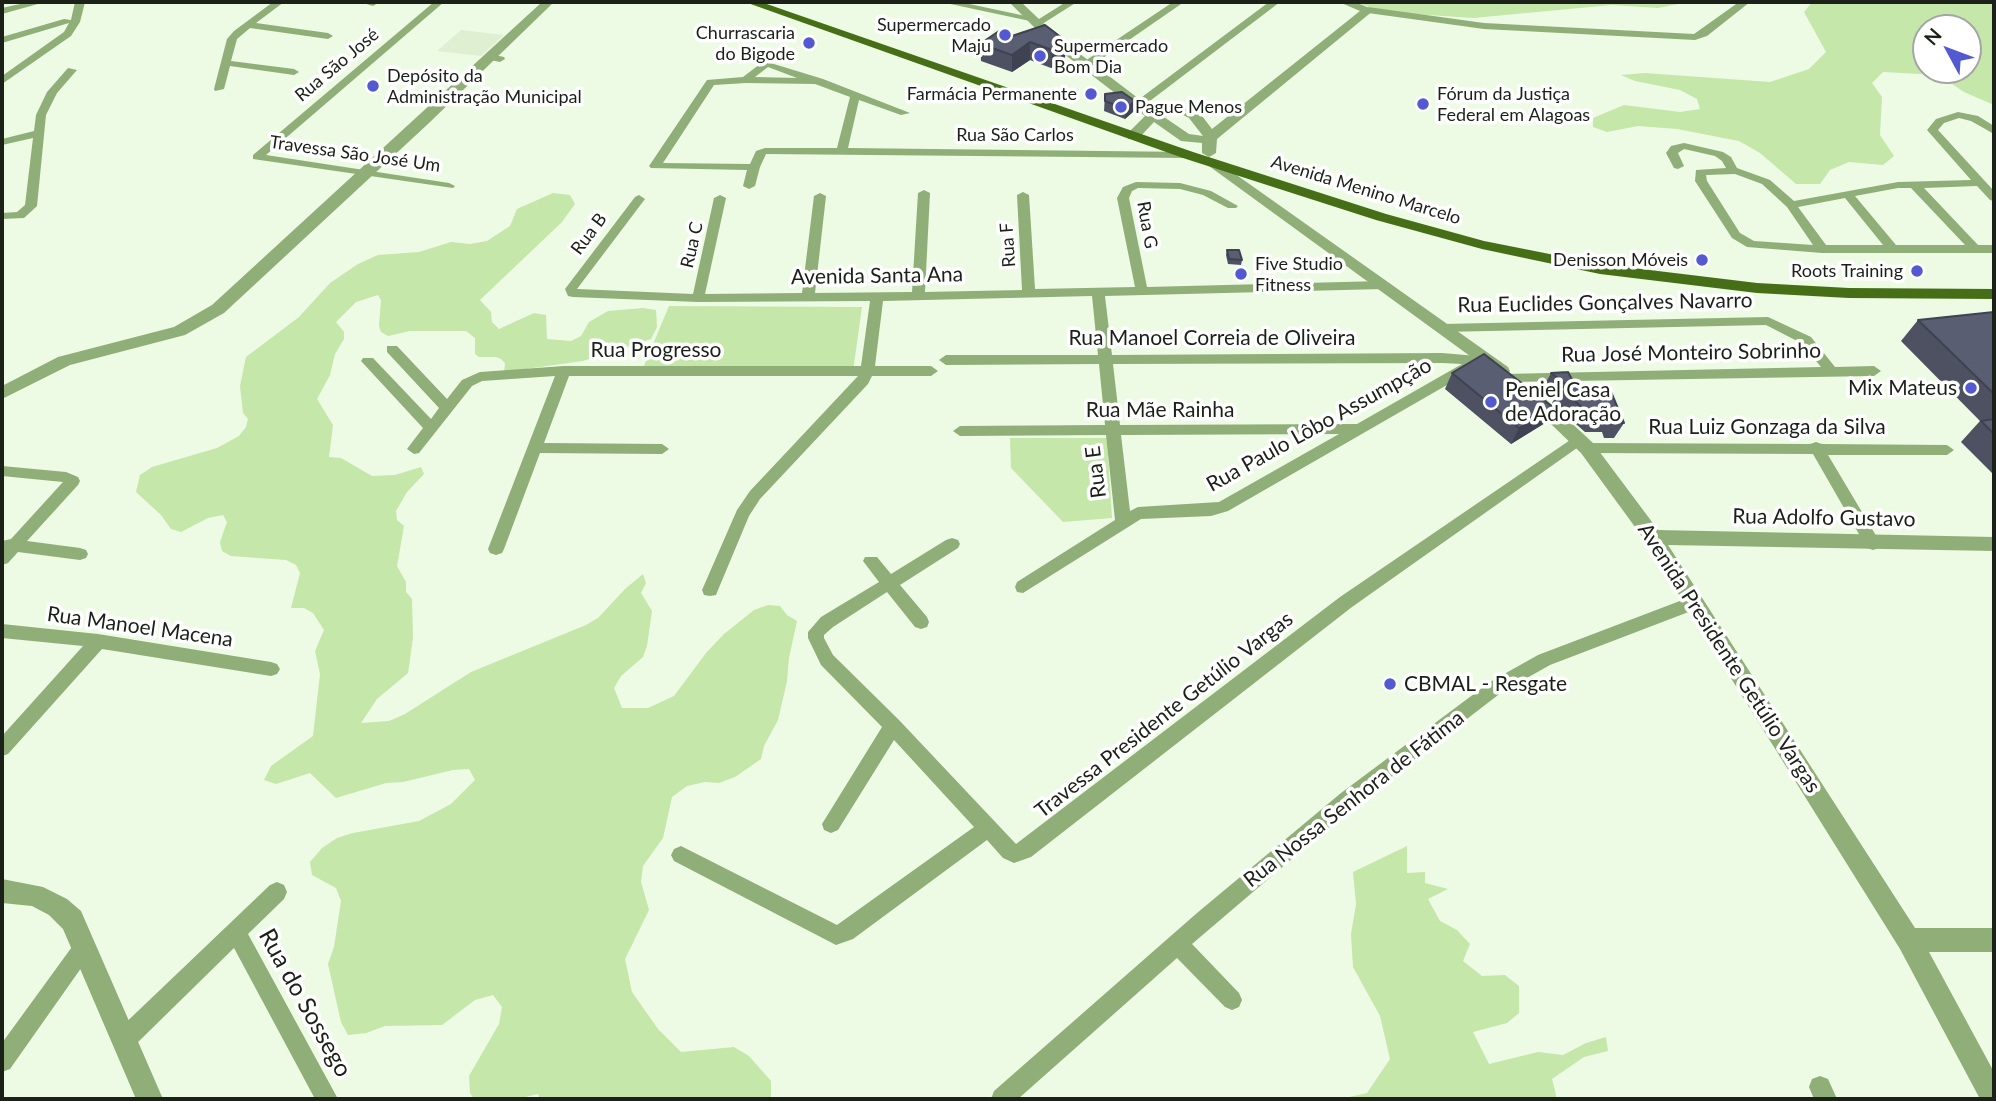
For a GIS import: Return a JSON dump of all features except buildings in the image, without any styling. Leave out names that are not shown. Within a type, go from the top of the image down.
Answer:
[{"type":"main road","name":"Avenida Menino Marcelo","points":[[751,2],[1136,133],[1211,149],[1270,178],[1381,217],[1482,245],[1600,269],[1757,288],[1849,293],[1994,294]]},
{"type":"main road","name":"Avenida Menino Marcelo","points":[[767,2],[1136,133],[1188,155],[1211,149]]},
{"type":"main road","name":"Avenida Menino Marcelo","points":[[1270,178],[1467,234],[1612,264],[1766,281],[1994,287]]},
{"type":"street","points":[[2,11],[40,2]]},
{"type":"street","points":[[2,73],[14,67],[65,26],[73,2]]},
{"type":"street","points":[[2,81],[68,34],[75,22],[80,2]]},
{"type":"street","points":[[219,89],[232,39],[279,2]]},
{"type":"street","points":[[365,2],[373,3]]},
{"type":"street","name":"Rua São José","points":[[258,156],[439,2]]},
{"type":"street","points":[[2,393],[64,361],[164,335],[208,316],[229,301],[420,120],[495,58],[548,2]]},
{"type":"street","points":[[946,2],[1033,21],[1072,2]]},
{"type":"street","name":"Avenida Presidente Getúlio Vargas","points":[[1015,2],[1033,21],[1138,105],[1186,138],[1211,149],[1481,360],[1510,377],[1583,444],[1653,537],[1909,940],[1994,1099]]},
{"type":"street","points":[[1086,65],[1179,2]]},
{"type":"street","points":[[1138,105],[1275,2]]},
{"type":"street","points":[[1345,2],[1368,10],[1485,26],[1688,37],[1704,34],[1745,2]]},
{"type":"street","points":[[1136,133],[1153,116],[1165,111],[1186,111],[1194,115],[1211,149],[1368,10]]},
{"type":"street","points":[[247,25],[328,36]]},
{"type":"street","points":[[2,40],[65,26]]},
{"type":"street","points":[[227,63],[294,72]]},
{"type":"street","points":[[746,80],[767,64],[905,113]]},
{"type":"street","points":[[14,67],[26,65]]},
{"type":"street","points":[[2,216],[20,215],[30,209],[38,133],[46,103],[72,70]]},
{"type":"street","points":[[749,186],[754,167],[655,166],[709,84],[719,80],[819,81]]},
{"type":"street","points":[[842,152],[855,96]]},
{"type":"street","points":[[1994,131],[1974,118],[1958,115],[1934,126],[1933,134],[1994,198]]},
{"type":"street","points":[[2,142],[38,133]]},
{"type":"street","points":[[1678,166],[1672,153],[1675,148],[1684,146],[1719,154],[1727,159],[1733,171]]},
{"type":"street","name":"Rua São Carlos","points":[[754,167],[762,152],[1188,155]]},
{"type":"street","name":"Travessa São José Um","points":[[258,156],[261,159],[449,186]]},
{"type":"street","points":[[1822,249],[1791,205],[1766,182],[1747,173],[1733,171],[1703,170],[1699,174],[1736,235],[1745,242],[1822,249],[1994,249]]},
{"type":"street","name":"Avenida Presidente Getúlio Vargas","points":[[1270,178],[1266,189],[1267,197],[1378,278],[1388,289]]},
{"type":"street","points":[[1791,205],[1885,187],[1979,183]]},
{"type":"street","points":[[1914,184],[1975,249]]},
{"type":"street","name":"Rua G","points":[[1142,292],[1123,198],[1127,189],[1136,185],[1180,186],[1207,193],[1232,206]]},
{"type":"street","points":[[918,296],[924,193]]},
{"type":"street","name":"Rua F","points":[[1023,195],[1029,293]]},
{"type":"street","points":[[1848,195],[1893,250]]},
{"type":"street","points":[[808,296],[820,196]]},
{"type":"street","name":"Rua C","points":[[698,298],[720,198]]},
{"type":"street","name":"Rua B","points":[[572,292],[571,289],[639,199]]},
{"type":"street","name":"Avenida Santa Ana","points":[[572,292],[698,298],[1142,292],[1182,292],[1199,295],[1388,289]]},
{"type":"street","name":"Rua E","points":[[1098,293],[1123,521]]},
{"type":"street","points":[[710,590],[742,514],[755,495],[855,392],[867,372],[877,297]]},
{"type":"street","name":"Rua Euclides Gonçalves Navarro","points":[[1443,328],[1768,321],[1806,340],[1832,372]]},
{"type":"street","points":[[392,349],[447,408]]},
{"type":"street","name":"Rua Manoel Correia de Oliveira","points":[[946,360],[1481,360]]},
{"type":"street","name":"Rua Paulo Lôbo Assumpção","points":[[1023,587],[1123,521],[1147,510],[1217,509],[1320,458],[1360,429],[1481,360]]},
{"type":"street","points":[[368,361],[431,428]]},
{"type":"street","points":[[496,549],[564,371]]},
{"type":"street","name":"Rua Progresso","points":[[414,449],[475,378],[564,371],[931,371]]},
{"type":"street","name":"Rua José Monteiro Sobrinho","points":[[1510,377],[1874,371]]},
{"type":"street","name":"Rua Mãe Rainha","points":[[961,431],[1360,429]]},
{"type":"street","name":"Rua Luiz Gonzaga da Silva","points":[[1583,444],[1947,450]]},
{"type":"street","name":"Travessa Presidente Getúlio Vargas","points":[[952,544],[820,627],[816,638],[827,660],[1014,854],[1024,852],[1346,602],[1583,444]]},
{"type":"street","points":[[1816,447],[1873,544]]},
{"type":"street","points":[[533,448],[662,449]]},
{"type":"street","points":[[2,471],[66,477],[73,481],[8,545],[2,559]]},
{"type":"street","name":"Rua Adolfo Gustavo","points":[[1653,537],[1873,544],[1994,544]]},
{"type":"street","points":[[8,545],[80,554]]},
{"type":"street","points":[[871,561],[921,622]]},
{"type":"street","name":"Rua Nossa Senhora de Fátima","points":[[1002,1099],[1177,943],[1348,799],[1496,687],[1544,660],[1693,603]]},
{"type":"street","name":"Rua Manoel Macena","points":[[2,631],[98,641],[271,669]]},
{"type":"street","points":[[2,748],[98,641]]},
{"type":"street","points":[[831,824],[893,726]]},
{"type":"street","points":[[681,855],[836,935],[846,932],[987,829]]},
{"type":"street","points":[[2,891],[34,895],[58,907],[72,920],[150,1099]]},
{"type":"street","points":[[125,1040],[277,892]]},
{"type":"street","name":"Rua do Sossego","points":[[236,932],[327,1099]]},
{"type":"street","points":[[1909,940],[1994,940]]},
{"type":"street","points":[[1177,943],[1232,1000]]},
{"type":"street","points":[[2,1061],[84,947]]},
{"type":"shaded area","points":[[461,30],[504,35],[481,56],[437,51]]},
{"type":"green space","points":[[1355,2],[1688,2],[1658,8],[1612,5],[1473,18],[1384,12]]},
{"type":"green space","points":[[1812,2],[1994,2],[1994,105],[1952,84],[1982,84],[1982,14],[1912,14],[1912,74],[1883,72],[1872,83],[1882,97],[1880,135],[1894,156],[1883,165],[1849,162],[1830,170],[1820,184],[1796,184],[1760,153],[1739,141],[1677,129],[1638,126],[1607,132],[1593,127],[1593,118],[1624,105],[1680,112],[1700,109],[1697,99],[1680,90],[1635,81],[1621,75],[1645,73],[1770,82],[1809,69],[1826,52],[1804,12]]},
{"type":"green space","points":[[553,193],[570,195],[575,204],[562,222],[480,300],[491,312],[492,322],[499,329],[534,313],[546,315],[547,339],[571,341],[581,336],[589,322],[608,311],[643,308],[656,310],[657,327],[651,339],[583,361],[504,372],[505,363],[501,359],[479,357],[475,354],[475,338],[466,331],[410,331],[388,336],[381,332],[381,300],[378,295],[356,302],[336,322],[344,332],[344,339],[317,399],[333,425],[329,457],[341,458],[372,476],[395,475],[421,467],[424,474],[407,492],[396,511],[397,520],[404,526],[397,566],[406,582],[406,592],[412,599],[413,638],[408,673],[377,699],[361,723],[389,721],[405,714],[471,672],[586,625],[598,618],[643,574],[646,583],[641,593],[652,611],[647,646],[643,657],[621,676],[614,688],[622,708],[648,708],[674,696],[706,653],[724,634],[754,610],[768,605],[780,606],[787,615],[797,621],[778,720],[764,746],[761,759],[735,777],[719,783],[705,782],[687,786],[672,797],[663,838],[643,866],[641,882],[649,910],[625,959],[632,992],[658,1029],[681,1052],[734,1047],[749,1056],[771,1081],[771,1099],[540,1099],[538,1094],[517,1099],[474,1099],[470,1093],[469,1076],[499,1024],[502,1007],[493,995],[475,1000],[442,1025],[385,1026],[366,1033],[348,1035],[341,1022],[328,964],[334,947],[341,901],[336,888],[312,875],[310,862],[322,848],[337,838],[419,821],[451,804],[475,780],[469,769],[453,770],[403,782],[386,783],[336,798],[310,773],[276,784],[264,780],[271,766],[313,736],[320,674],[315,651],[324,630],[313,613],[304,608],[291,608],[300,573],[296,565],[286,560],[231,556],[222,551],[220,542],[227,522],[223,515],[208,518],[181,532],[171,529],[161,515],[136,492],[140,475],[152,467],[217,448],[239,436],[248,419],[243,413],[240,386],[246,357],[299,317],[330,283],[358,264],[378,255],[419,252],[451,242],[470,244],[487,241],[510,226],[517,209]]},
{"type":"green space","points":[[669,306],[862,307],[853,371],[641,373]]},
{"type":"green space","points":[[1010,438],[1107,438],[1112,518],[1063,522],[1011,468]]},
{"type":"green space","points":[[1407,846],[1407,873],[1425,872],[1425,883],[1448,889],[1428,899],[1440,921],[1457,930],[1470,944],[1463,961],[1482,976],[1505,975],[1519,986],[1519,1013],[1507,1023],[1473,1032],[1489,1064],[1538,1052],[1563,1055],[1586,1043],[1606,1037],[1608,1051],[1584,1057],[1552,1079],[1557,1099],[1341,1099],[1367,1093],[1390,1059],[1380,1016],[1353,967],[1351,934],[1356,904],[1353,872]]},
{"type":"place","name":"Supermercado Maju","points":[[1005,35]]},
{"type":"place","name":"Churrascaria do Bigode","points":[[809,43]]},
{"type":"place","name":"Supermercado Bom Dia","points":[[1040,56]]},
{"type":"place","name":"Depósito da Administração Municipal","points":[[373,86]]},
{"type":"place","name":"Farmácia Permanente","points":[[1091,94]]},
{"type":"place","name":"Fórum da Justiça Federal em Alagoas","points":[[1423,104]]},
{"type":"place","name":"Pague Menos","points":[[1121,107]]},
{"type":"place","name":"Denisson Móveis","points":[[1702,260]]},
{"type":"place","name":"Roots Training","points":[[1917,271]]},
{"type":"place","name":"Five Studio Fitness","points":[[1241,274]]},
{"type":"place","name":"Mix Mateus","points":[[1971,388]]},
{"type":"place","name":"Peniel Casa de Adoração","points":[[1491,402]]},
{"type":"place","name":"CBMAL - Resgate","points":[[1390,684]]}]
